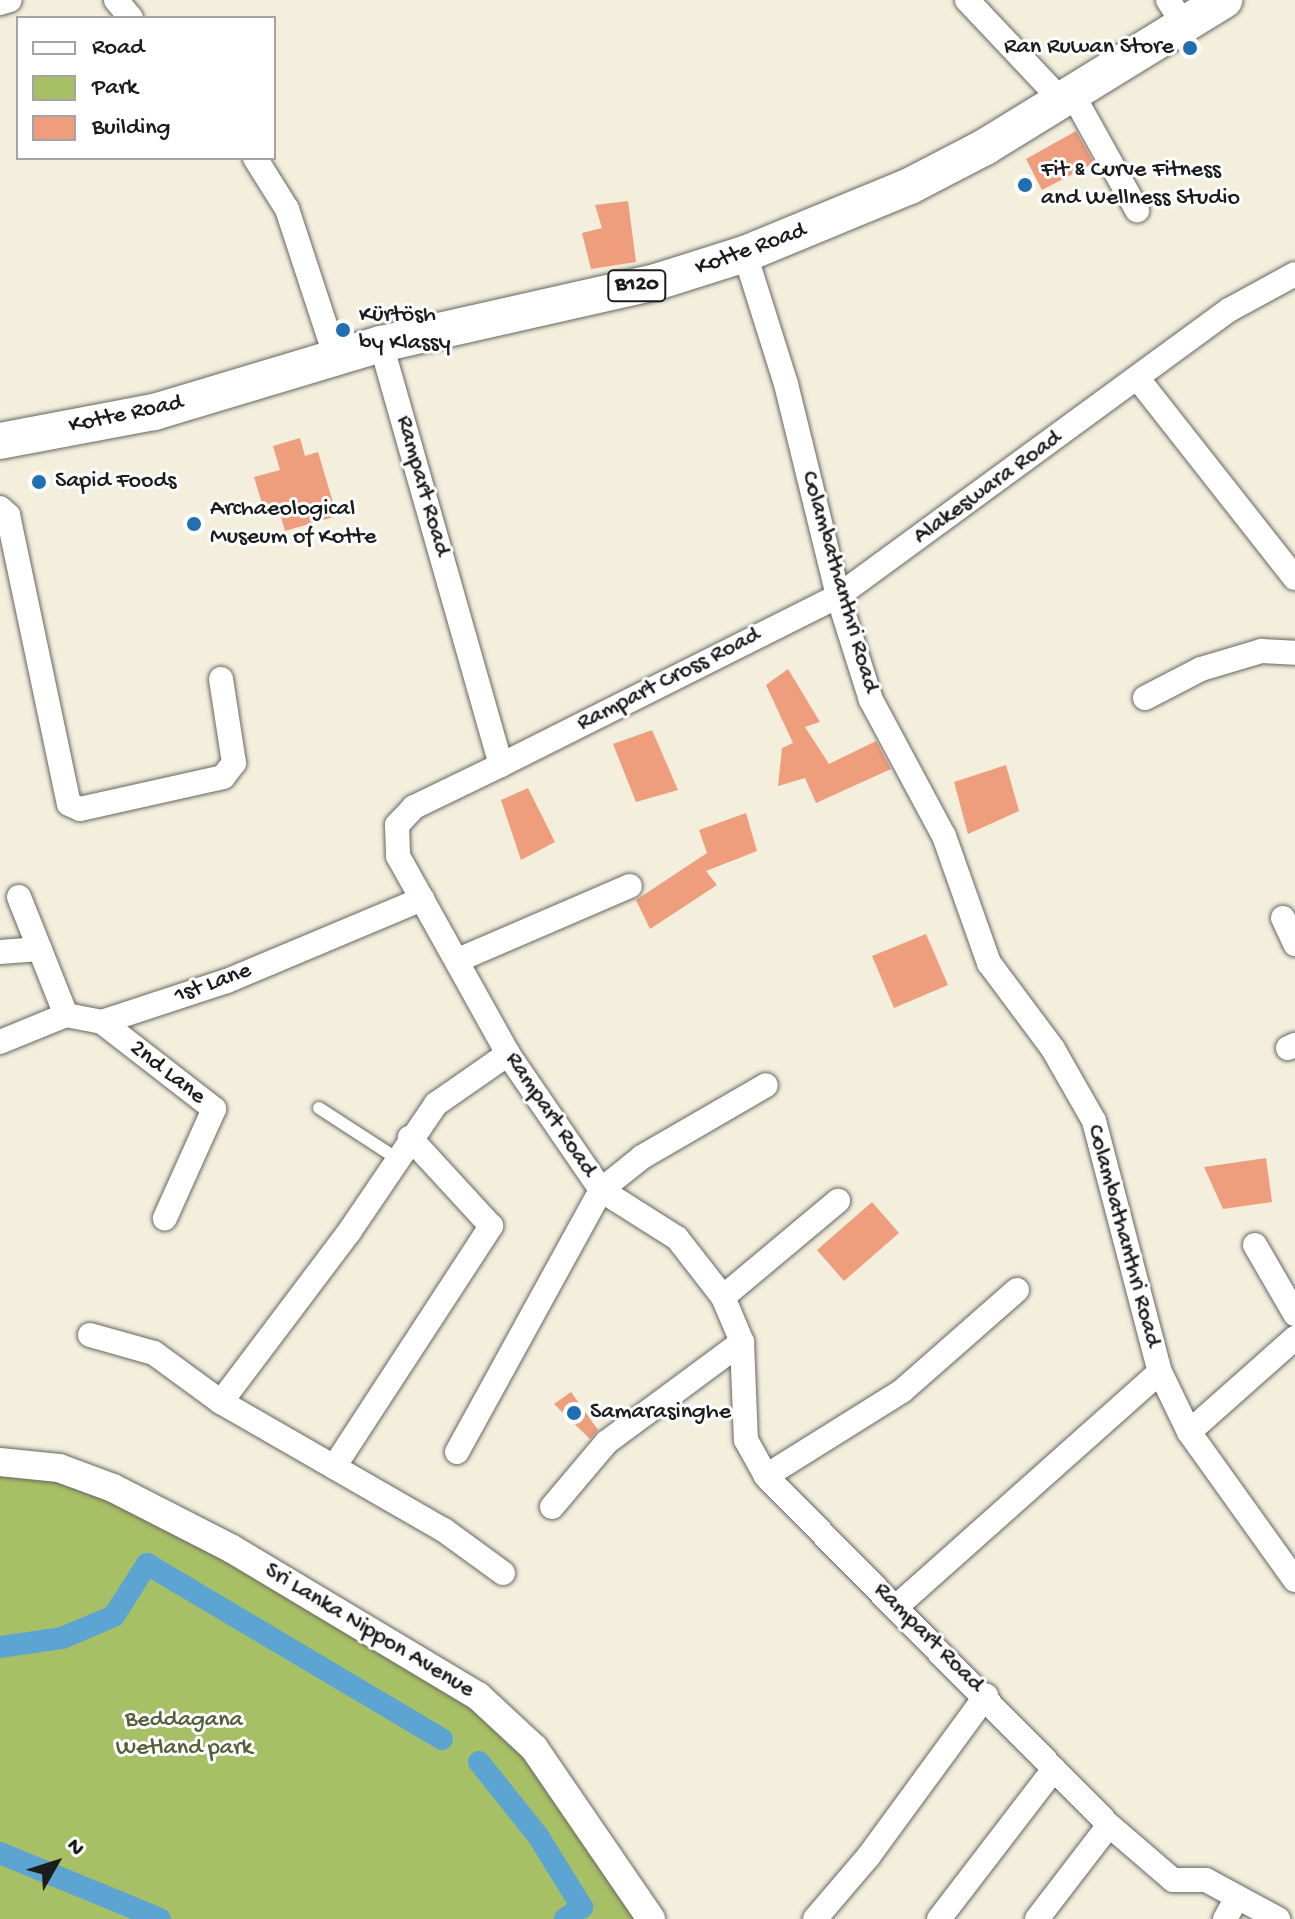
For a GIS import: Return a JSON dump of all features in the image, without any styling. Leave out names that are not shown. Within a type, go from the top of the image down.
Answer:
[{"type":"main road","name":"Kotte Road","points":[[0,441],[154,412],[381,344],[656,282],[745,254],[910,186],[1068,98],[1176,12],[1224,0]]},
{"type":"street","points":[[0,3],[10,0]]},
{"type":"street","points":[[116,0],[129,16]]},
{"type":"street","points":[[967,0],[1068,98],[1137,210]]},
{"type":"street","points":[[256,160],[287,209],[336,358]]},
{"type":"street","name":"Colambathanthri Road","points":[[745,254],[786,384],[838,596],[871,700],[944,836],[989,963],[1053,1049],[1094,1121],[1160,1372],[1189,1432],[1295,1580]]},
{"type":"street","name":"Alakeswara Road","points":[[838,596],[1139,380],[1229,310],[1295,274]]},
{"type":"street","name":"Rampart Road","points":[[381,344],[501,765],[414,807],[397,825],[398,856],[508,1054],[601,1190],[677,1238],[723,1297],[742,1342],[746,1440],[766,1476],[986,1696],[1109,1825],[1173,1880],[1206,1880],[1278,1919]]},
{"type":"street","points":[[1139,380],[1295,578]]},
{"type":"street","points":[[0,508],[8,515],[69,804],[80,809],[223,777],[234,763],[221,679]]},
{"type":"street","name":"Rampart Cross Road","points":[[501,765],[838,596]]},
{"type":"street","points":[[1145,698],[1201,669],[1261,651],[1295,653]]},
{"type":"street","points":[[458,960],[630,886]]},
{"type":"street","points":[[0,1042],[66,1015],[19,897]]},
{"type":"street","name":"1st Lane","points":[[66,1015],[102,1022],[227,981],[422,899]]},
{"type":"street","points":[[1283,918],[1295,944]]},
{"type":"street","points":[[0,952],[40,949]]},
{"type":"street","name":"2nd Lane","points":[[102,1022],[214,1109],[165,1218]]},
{"type":"street","points":[[221,1402],[349,1232],[396,1158],[436,1104],[508,1054]]},
{"type":"street","points":[[457,1452],[601,1190],[642,1157],[766,1085]]},
{"type":"street","points":[[334,1467],[491,1226],[410,1138]]},
{"type":"street","points":[[723,1297],[838,1201]]},
{"type":"street","points":[[1255,1245],[1295,1314]]},
{"type":"street","points":[[766,1476],[902,1391],[1017,1290]]},
{"type":"street","points":[[90,1335],[154,1353],[221,1402],[444,1530],[503,1573]]},
{"type":"street","points":[[1189,1432],[1295,1338]]},
{"type":"street","points":[[552,1507],[607,1442],[742,1342]]},
{"type":"street","points":[[896,1607],[1160,1372]]},
{"type":"street","name":"Sri Lanka Nippon Avenue","points":[[0,1462],[59,1468],[113,1488],[232,1549],[478,1696],[534,1748],[651,1919]]},
{"type":"street","points":[[815,1919],[868,1857],[986,1696]]},
{"type":"street","points":[[939,1919],[1054,1769]]},
{"type":"street","points":[[1037,1919],[1109,1825]]},
{"type":"street","points":[[1225,1919],[1237,1897]]},
{"type":"lane","points":[[319,1108],[396,1158]]},
{"type":"green space","name":"Beddagana Wetland park","points":[[0,1462],[59,1468],[478,1696],[651,1919],[0,1919]]},
{"type":"building","points":[[1076,131],[1094,163],[1042,190],[1026,159]]},
{"type":"building","points":[[628,201],[636,262],[591,269],[582,233],[602,228],[595,205]]},
{"type":"building","points":[[300,438],[305,456],[318,452],[337,516],[285,531],[278,506],[264,510],[254,477],[280,470],[273,446]]},
{"type":"building","points":[[788,669],[820,722],[805,727],[829,764],[876,741],[891,769],[816,803],[805,778],[778,786],[782,748],[793,743],[766,685]]},
{"type":"building","points":[[652,730],[678,790],[636,802],[613,744]]},
{"type":"building","points":[[1006,765],[1019,811],[968,834],[954,782]]},
{"type":"building","points":[[528,788],[555,842],[521,860],[501,800]]},
{"type":"building","points":[[746,813],[757,851],[706,871],[717,885],[650,929],[636,900],[707,853],[699,830]]},
{"type":"building","points":[[926,934],[948,985],[894,1008],[872,956]]},
{"type":"building","points":[[1266,1158],[1272,1202],[1223,1209],[1204,1167]]},
{"type":"building","points":[[872,1202],[899,1233],[844,1281],[817,1250]]},
{"type":"building","name":"Samarasinghe","points":[[571,1392],[598,1430],[590,1439],[554,1404]]},
{"type":"waterway","points":[[0,1647],[62,1638],[114,1616],[147,1564],[442,1739]]},
{"type":"waterway","points":[[479,1762],[538,1836],[582,1907],[565,1919]]},
{"type":"waterway","points":[[0,1853],[160,1919]]},
{"type":"place","name":"Ran Ruwan Store","points":[[1190,48]]},
{"type":"place","name":"Fit & Curve Fitness and Wellness Studio","points":[[1025,185]]},
{"type":"place","name":"Kürtösh by Klassy","points":[[343,330]]},
{"type":"place","name":"Sapid Foods","points":[[39,482]]},
{"type":"place","name":"Archaeological Museum of Kotte","points":[[194,524]]},
{"type":"place","name":"Samarasinghe","points":[[574,1413]]}]
